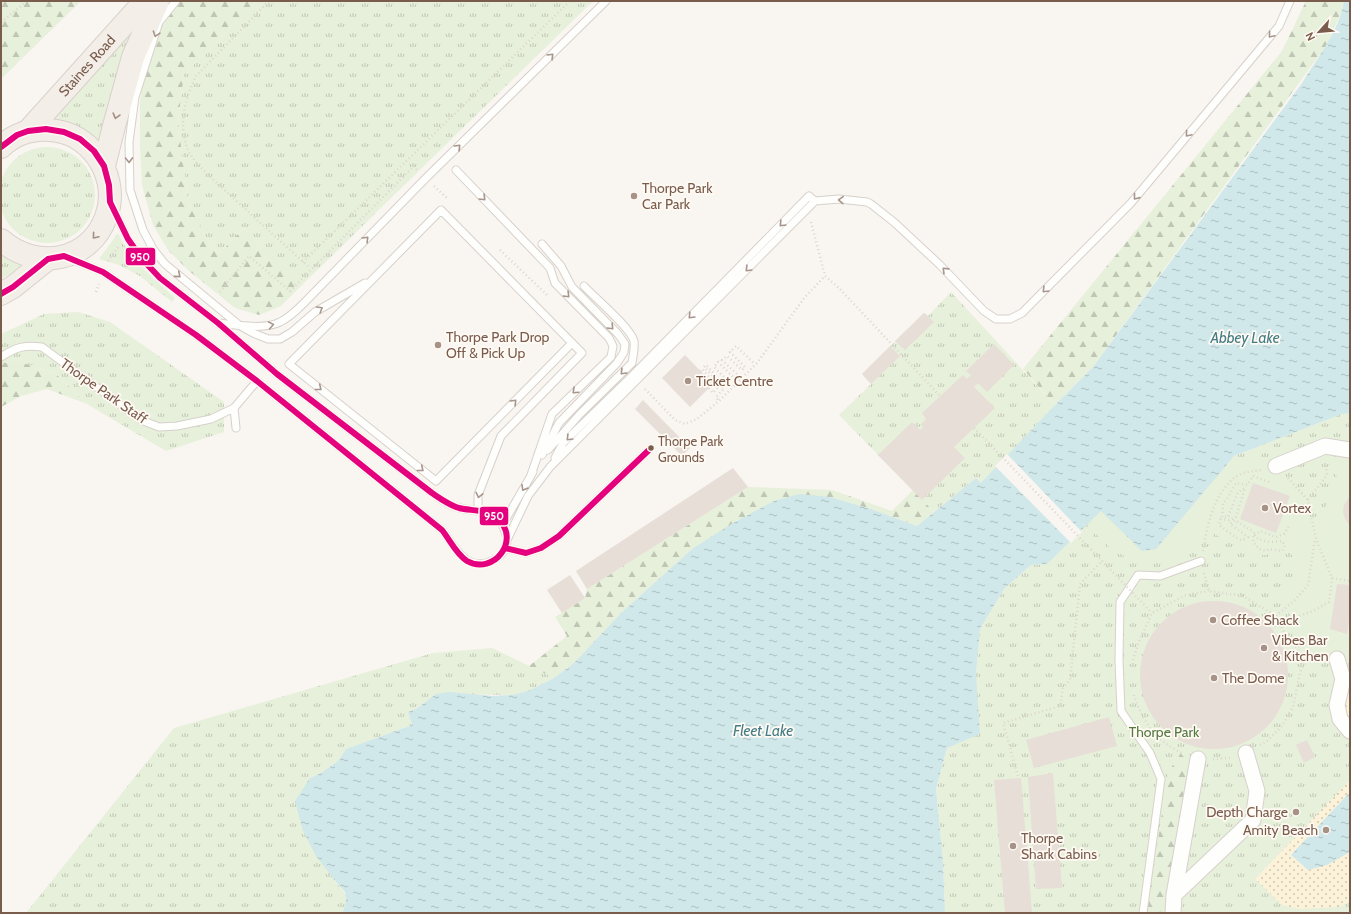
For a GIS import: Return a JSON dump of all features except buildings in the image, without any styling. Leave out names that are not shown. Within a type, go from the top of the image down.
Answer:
[{"type":"main road","name":"Staines Road","points":[[12,136],[145,1]]},
{"type":"main road","name":"Staines Road","points":[[104,166],[133,57],[158,1]]},
{"type":"main road","points":[[1,294],[56,258],[78,250],[90,242],[106,217],[110,202],[109,185],[104,166],[94,151],[80,139],[64,132],[46,129],[12,136]]},
{"type":"main road","points":[[1,240],[11,249],[29,257],[56,258]]},
{"type":"street","points":[[1276,466],[1325,446],[1350,450]]},
{"type":"street","points":[[1332,659],[1343,679],[1338,705],[1340,719],[1350,731]]},
{"type":"street","points":[[1174,895],[1253,820],[1257,791],[1246,753]]},
{"type":"street","points":[[1173,913],[1174,895],[1198,759]]},
{"type":"lane","points":[[176,1],[159,22],[135,97],[129,142],[130,190],[143,230],[153,249],[165,264],[239,325],[268,339],[280,339],[292,332],[315,312],[372,279]]},
{"type":"lane","points":[[218,323],[258,327],[279,323],[291,315],[426,178],[606,1]]},
{"type":"lane","points":[[56,258],[103,272],[196,335],[257,381],[442,530],[462,556],[468,561],[477,564],[485,564],[493,561],[505,548],[507,540],[528,496],[550,467],[815,202],[840,199],[867,202],[871,204],[895,223],[940,265],[984,311],[996,319],[1010,319],[1022,313],[1131,203],[1279,26],[1290,1]]},
{"type":"lane","points":[[456,170],[550,268],[555,283],[609,338],[613,346],[611,357],[552,414],[531,474]]},
{"type":"lane","points":[[550,467],[563,443],[632,376],[809,196],[815,202]]},
{"type":"lane","points":[[110,202],[128,239],[142,259],[160,278],[218,323],[277,374],[432,493],[453,506],[492,515],[503,524],[507,540]]},
{"type":"lane","points":[[478,511],[478,495],[501,436],[582,353],[441,210],[289,364],[436,481],[572,343]]},
{"type":"lane","points":[[503,524],[541,457],[558,423],[617,363],[624,352],[625,344],[618,334],[572,287],[562,266],[542,244]]},
{"type":"lane","points":[[541,457],[580,414],[632,363],[634,341],[628,329],[584,286]]},
{"type":"lane","name":"Thorpe Park Staff","points":[[1,357],[12,349],[27,345],[42,347],[141,420],[159,427],[177,426],[211,419],[234,408]]},
{"type":"lane","points":[[236,428],[234,408],[257,381]]},
{"type":"lane","points":[[505,548],[526,553],[541,548],[559,536],[651,448]]},
{"type":"lane","points":[[1143,913],[1161,779],[1150,753],[1121,711],[1119,660],[1120,602],[1138,575],[1160,576],[1201,561]]},
{"type":"path","points":[[1,22],[25,1]]},
{"type":"path","points":[[269,1],[196,76],[189,92],[184,112],[184,134],[189,153],[206,173],[308,266]]},
{"type":"path","points":[[303,262],[570,1]]},
{"type":"path","points":[[220,292],[250,256],[290,291],[414,166],[449,200]]},
{"type":"path","points":[[804,213],[810,218],[825,276],[850,300],[940,396]]},
{"type":"path","points":[[108,262],[122,243]]},
{"type":"path","points":[[500,249],[550,298]]},
{"type":"path","points":[[643,387],[675,420],[685,424],[697,419],[719,401],[755,364],[805,297],[825,276]]},
{"type":"path","points":[[96,292],[99,284]]},
{"type":"path","points":[[700,371],[702,369],[714,383],[717,380],[704,367],[706,365],[726,386],[729,382],[714,367],[718,362],[734,378],[737,374],[722,360],[727,356],[742,370],[745,367],[730,352],[736,346],[755,364]]},
{"type":"path","points":[[709,388],[713,393],[720,385],[724,389],[716,397],[719,401]]},
{"type":"path","points":[[974,428],[1152,614]]},
{"type":"path","points":[[1308,500],[1327,475],[1325,446]]},
{"type":"path","points":[[1276,466],[1308,500],[1316,539],[1332,578],[1329,602],[1315,610],[1292,619]]},
{"type":"path","points":[[1276,466],[1270,482],[1253,476],[1247,485],[1236,483],[1223,503],[1221,512],[1222,517],[1228,517],[1238,492],[1245,488],[1236,517],[1229,520],[1221,519],[1219,525],[1239,540],[1248,537],[1230,524],[1235,520],[1254,532],[1253,542],[1260,549],[1266,551],[1269,549],[1282,551],[1286,546],[1282,541],[1269,542],[1258,539],[1256,535],[1262,531],[1276,537],[1284,534],[1290,524]]},
{"type":"path","points":[[1209,591],[1201,561],[1207,526],[1222,490],[1237,476],[1276,466]]},
{"type":"path","points":[[1276,616],[1296,599],[1308,585],[1316,539]]},
{"type":"path","points":[[1018,776],[1003,723],[1060,706],[1063,688],[1070,680],[1080,584],[1101,562]]},
{"type":"path","points":[[1332,578],[1350,581]]},
{"type":"path","points":[[1132,663],[1138,644],[1152,614],[1186,595],[1209,591],[1243,596],[1276,616],[1285,634],[1305,658],[1332,659]]},
{"type":"path","points":[[1133,690],[1136,702],[1157,736],[1180,752],[1198,759],[1227,759],[1246,753],[1266,742],[1282,726],[1293,707],[1300,673],[1305,658]]},
{"type":"green space","points":[[1,1],[81,1],[1,79]]},
{"type":"green space","points":[[176,1],[257,1],[184,74],[178,121],[188,202],[207,239],[220,253],[244,228],[304,283],[281,306],[259,315],[235,308],[188,270],[168,250],[153,225],[142,185],[140,100],[147,60],[159,22]]},
{"type":"green space","points":[[257,1],[593,1],[304,283],[244,228],[220,253],[207,239],[188,202],[178,121],[184,74]]},
{"type":"green space","points":[[1306,1],[1344,1],[1342,10],[1328,43],[1093,367],[1055,405],[1023,369],[1282,51]]},
{"type":"green space","points":[[140,17],[100,145],[47,121]]},
{"type":"green space","points":[[47,147],[65,151],[74,155],[81,161],[87,168],[91,177],[95,195],[91,213],[87,222],[81,229],[74,235],[65,239],[47,243],[29,239],[20,235],[13,229],[7,222],[3,213],[-1,195],[3,177],[7,168],[13,161],[20,155],[29,151]]},
{"type":"green space","points":[[118,233],[129,252],[136,260],[175,298],[172,302],[140,276],[119,265],[99,259]]},
{"type":"green space","points":[[1,252],[23,267],[1,279]]},
{"type":"green space","name":"Thorpe Park","points":[[951,292],[1055,405],[1008,455],[1081,530],[1101,511],[1234,456],[1342,414],[1350,413],[1350,913],[945,913],[943,862],[936,789],[947,748],[976,674],[980,629],[1004,589],[1031,565],[1047,564],[1054,556],[976,478],[934,512],[839,415],[871,384],[862,374],[924,313],[928,316]]},
{"type":"green space","points":[[78,312],[110,322],[224,402],[224,432],[166,451],[87,404],[55,373],[14,360],[1,364],[1,334],[44,314]]},
{"type":"green space","points":[[14,360],[55,373],[87,404],[47,389],[21,396],[1,407],[1,364]]},
{"type":"green space","points":[[1341,449],[1350,450],[1350,652],[1335,655],[1310,652],[1280,597],[1297,578],[1291,552],[1256,556],[1214,534],[1185,555],[1142,567],[1108,546],[1087,525],[1101,511],[1142,551],[1156,549],[1234,456],[1276,466],[1298,490],[1306,513],[1304,533],[1318,533],[1327,501],[1337,486],[1335,458]]},
{"type":"green space","points":[[748,487],[832,490],[892,511],[913,490],[934,512],[917,526],[871,509],[830,497],[692,549],[621,613],[574,663],[554,678],[529,666],[567,636],[555,617],[585,598],[587,589]]},
{"type":"green space","points":[[492,648],[554,678],[528,691],[512,695],[436,694],[416,709],[408,712],[412,725],[346,749],[338,761],[321,773],[310,778],[335,882],[346,896],[346,903],[343,913],[26,913],[174,728],[433,653]]},
{"type":"green space","points":[[1180,752],[1190,766],[1168,913],[1147,913],[1168,774]]},
{"type":"sand","points":[[1350,693],[1350,718],[1345,713],[1347,696]]},
{"type":"sand","name":"Amity Beach","points":[[1350,780],[1350,902],[1339,907],[1299,909],[1282,905],[1255,879]]},
{"type":"water","name":"Fleet Lake","points":[[1344,1],[1350,1],[1350,413],[1342,414],[1234,456],[1156,549],[1142,551],[1101,511],[1047,564],[1031,565],[1004,589],[980,629],[976,674],[980,734],[947,748],[936,789],[943,862],[945,913],[343,913],[346,901],[345,892],[316,856],[303,831],[295,801],[310,778],[321,773],[338,761],[346,749],[412,725],[408,712],[416,709],[436,694],[449,692],[492,696],[512,695],[528,691],[554,678],[574,663],[621,613],[692,549],[733,523],[774,501],[799,494],[830,497],[871,509],[917,526],[976,478],[981,483],[1093,367],[1302,83],[1333,33],[1338,23]]},
{"type":"water","points":[[1350,792],[1350,852],[1327,865],[1308,870],[1291,855]]},
{"type":"pier","points":[[1007,454],[1082,532],[1071,543],[995,466]]},
{"type":"transit line","name":"950","points":[[1,147],[17,135],[28,131],[46,129],[64,132],[80,139],[94,151],[104,166],[109,185],[110,202],[128,239],[142,259],[160,278],[218,323],[277,374],[432,493],[455,507],[488,513],[497,518],[504,526],[507,536],[506,545],[502,553],[495,560],[487,564],[477,564],[467,561],[456,551],[442,530],[257,381],[196,335],[103,272],[64,256],[48,259],[13,287],[1,294]]},
{"type":"transit line","name":"950","points":[[505,548],[526,553],[541,548],[559,536],[651,448]]},
{"type":"place","name":"Thorpe Park Car Park","points":[[634,196]]},
{"type":"place","name":"Thorpe Park Drop Off & Pick Up","points":[[438,345]]},
{"type":"place","name":"Ticket Centre","points":[[688,381]]},
{"type":"place","name":"Thorpe Park Grounds","points":[[651,448]]},
{"type":"place","name":"Vortex","points":[[1265,508]]},
{"type":"place","name":"Coffee Shack","points":[[1213,620]]},
{"type":"place","name":"Vibes Bar & Kitchen","points":[[1264,648]]},
{"type":"place","name":"The Dome","points":[[1214,678]]},
{"type":"place","name":"Depth Charge","points":[[1296,812]]},
{"type":"place","name":"Amity Beach","points":[[1326,830]]},
{"type":"place","name":"Thorpe Shark Cabins","points":[[1013,846]]},
{"type":"water label","name":"Abbey Lake","points":[[1245,338]]}]
